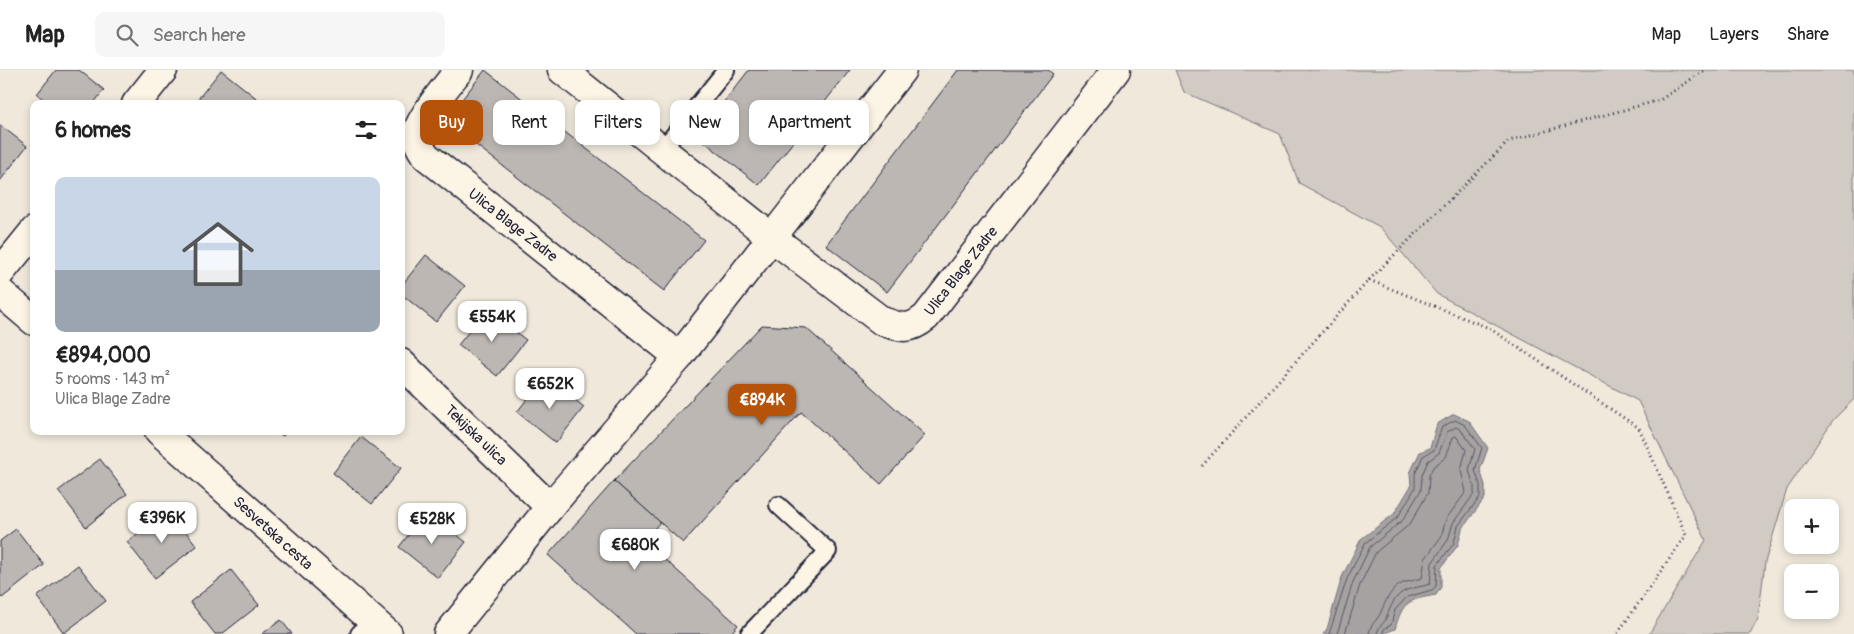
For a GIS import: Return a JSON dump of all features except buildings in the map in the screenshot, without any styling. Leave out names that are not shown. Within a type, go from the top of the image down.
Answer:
[{"type":"street","points":[[139,100],[162,70]]},
{"type":"street","name":"Ulica Blage Zadre","points":[[459,70],[422,121],[416,133],[419,145],[426,156],[679,357]]},
{"type":"street","name":"Ulica Blage Zadre","points":[[562,70],[771,237],[882,321],[899,327],[914,327],[926,317],[1110,72]]},
{"type":"street","points":[[448,634],[550,507],[679,357],[902,70]]},
{"type":"street","points":[[0,273],[30,236]]},
{"type":"street","points":[[0,292],[30,318]]},
{"type":"street","name":"Tekijska ulica","points":[[405,367],[550,507]]},
{"type":"street","name":"Sesvetska cesta","points":[[163,435],[373,629]]},
{"type":"lane","points":[[662,150],[726,70]]},
{"type":"lane","points":[[749,634],[828,551],[778,505]]},
{"type":"path","points":[[1202,466],[1369,280],[1509,141],[1660,100],[1705,70]]},
{"type":"path","points":[[1369,280],[1489,328],[1639,428],[1686,535],[1617,634]]},
{"type":"shaded area","points":[[1175,70],[1854,70],[1854,399],[1833,420],[1787,489],[1765,562],[1758,619],[1750,634],[1649,634],[1706,540],[1638,401],[1437,294],[1380,227],[1299,183],[1280,134],[1184,92]]},
{"type":"water","points":[[1454,414],[1469,421],[1488,448],[1480,470],[1485,485],[1485,498],[1462,529],[1458,545],[1441,568],[1441,587],[1436,595],[1419,598],[1408,603],[1401,613],[1395,629],[1382,634],[1323,634],[1327,629],[1342,577],[1361,539],[1394,514],[1411,486],[1410,473],[1420,452],[1430,448],[1437,424]]}]
